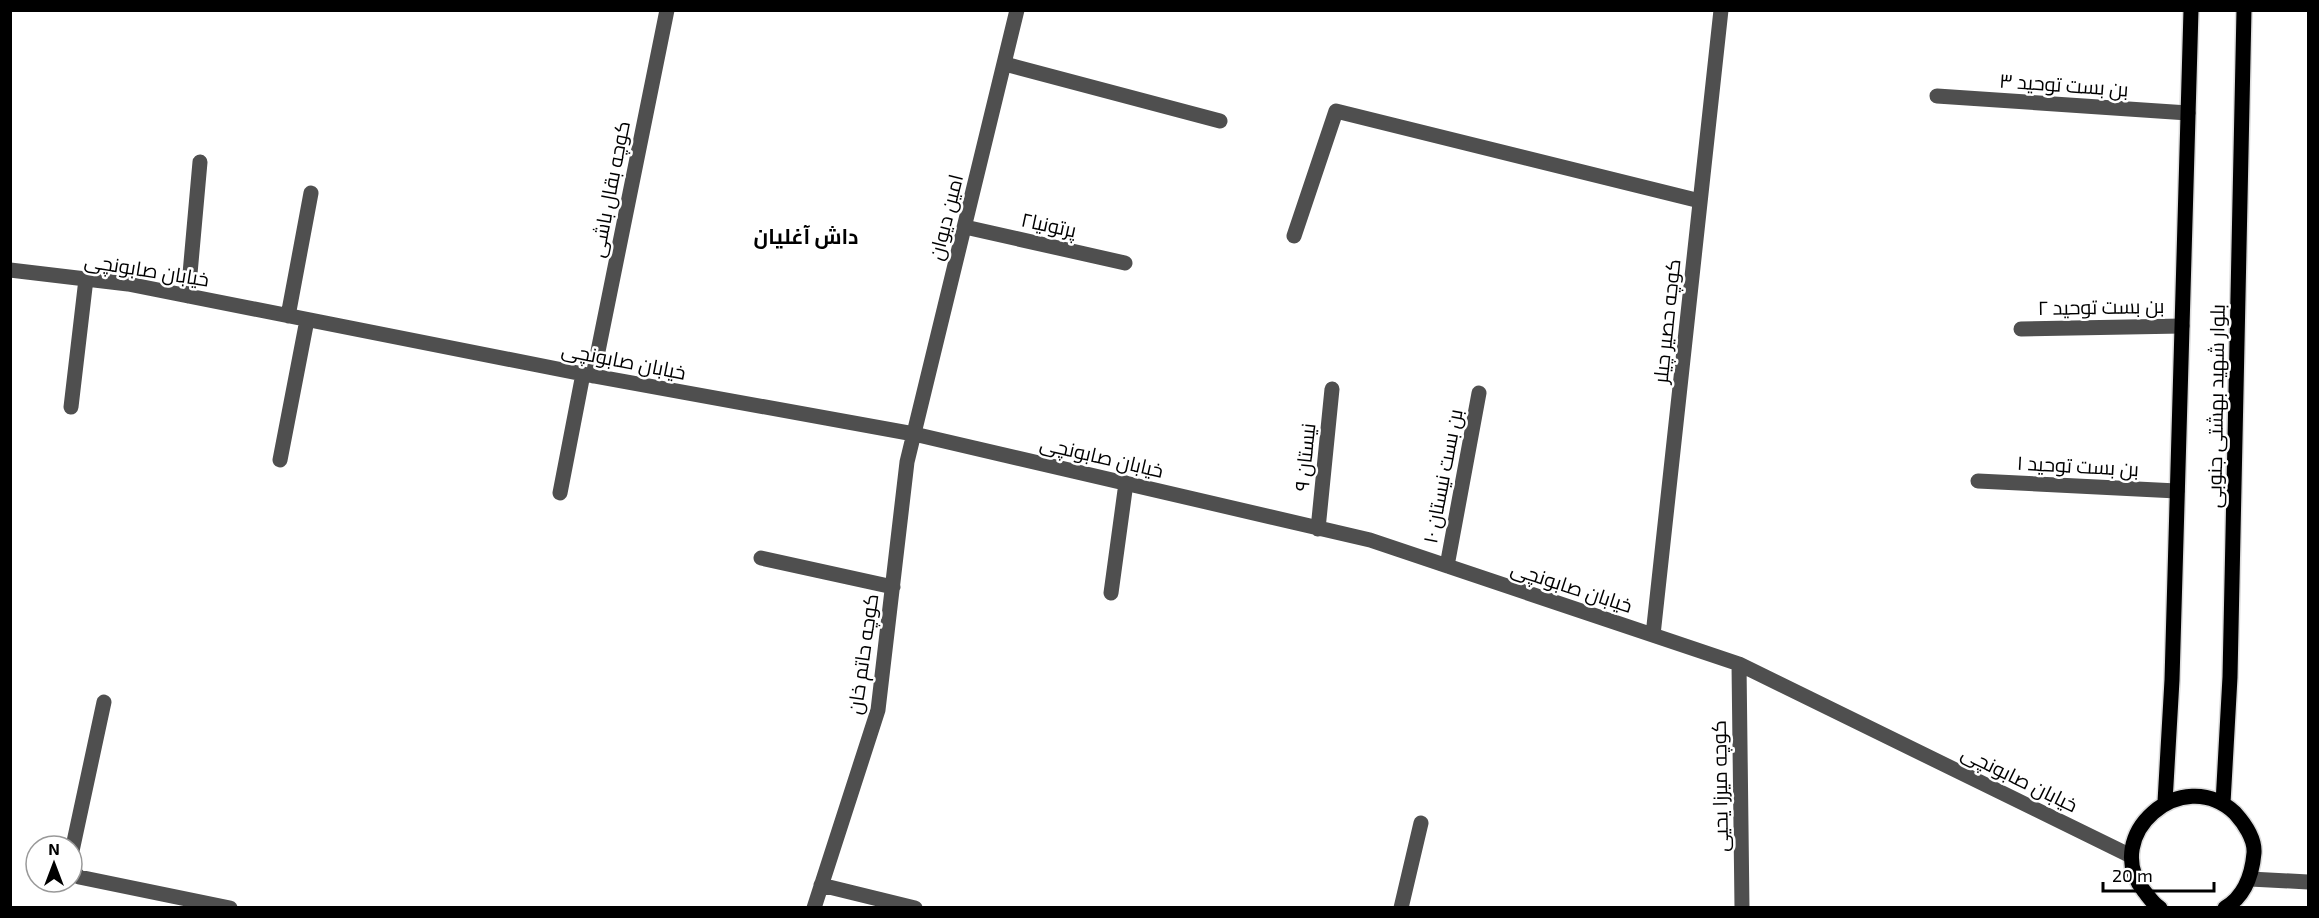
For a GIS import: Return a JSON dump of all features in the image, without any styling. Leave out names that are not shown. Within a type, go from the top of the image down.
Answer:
[{"type":"main road","name":"بلوار شهید بهشتی جنوبی","points":[[2165,802],[2191,10]]},
{"type":"main road","name":"بلوار شهید بهشتی جنوبی","points":[[2223,802],[2230,677],[2244,10]]},
{"type":"main road","points":[[2157,907],[2138,883],[2131,856],[2141,824],[2165,802],[2194,795],[2223,802],[2245,823],[2254,850],[2250,879],[2235,902],[2225,908]]},
{"type":"street","name":"کوچه بقال باشی","points":[[560,493],[588,375],[667,10]]},
{"type":"street","name":"امین دیوان","points":[[914,434],[1017,10]]},
{"type":"street","name":"کوچه حصیر چیلر","points":[[1653,635],[1721,10]]},
{"type":"street","points":[[1005,64],[1220,121]]},
{"type":"street","name":"۳ بن بست توحید","points":[[1937,96],[2188,113]]},
{"type":"street","points":[[1294,236],[1336,111],[1700,201]]},
{"type":"street","points":[[188,296],[200,162]]},
{"type":"street","points":[[288,316],[311,193]]},
{"type":"street","name":"پرتونیا۲","points":[[965,227],[1125,263]]},
{"type":"street","name":"خیابان صابونچی","points":[[10,270],[86,279],[188,296],[588,375],[914,434],[1370,540],[1739,664],[2131,856]]},
{"type":"street","points":[[71,407],[86,279]]},
{"type":"street","points":[[280,460],[306,320]]},
{"type":"street","name":"۲ بن بست توحید","points":[[2021,329],[2182,326]]},
{"type":"street","name":"نیستان ۹","points":[[1318,529],[1332,389]]},
{"type":"street","name":"بن بست نیستان ۱۰","points":[[1447,566],[1479,393]]},
{"type":"street","name":"کوچه حاتم خان","points":[[814,908],[878,710],[907,462],[914,434]]},
{"type":"street","name":"بن بست توحید ۱","points":[[1978,481],[2177,491]]},
{"type":"street","points":[[1111,593],[1126,483]]},
{"type":"street","points":[[761,558],[893,587]]},
{"type":"street","name":"کوچه میرزا یحیی","points":[[1739,664],[1742,908]]},
{"type":"street","points":[[76,834],[104,702]]},
{"type":"street","points":[[1401,908],[1421,823]]},
{"type":"street","points":[[84,878],[230,908]]},
{"type":"street","points":[[2250,879],[2308,882]]},
{"type":"street","points":[[821,885],[915,908]]},
{"type":"district","name":"داش آغلیان","points":[[806,235]]}]
